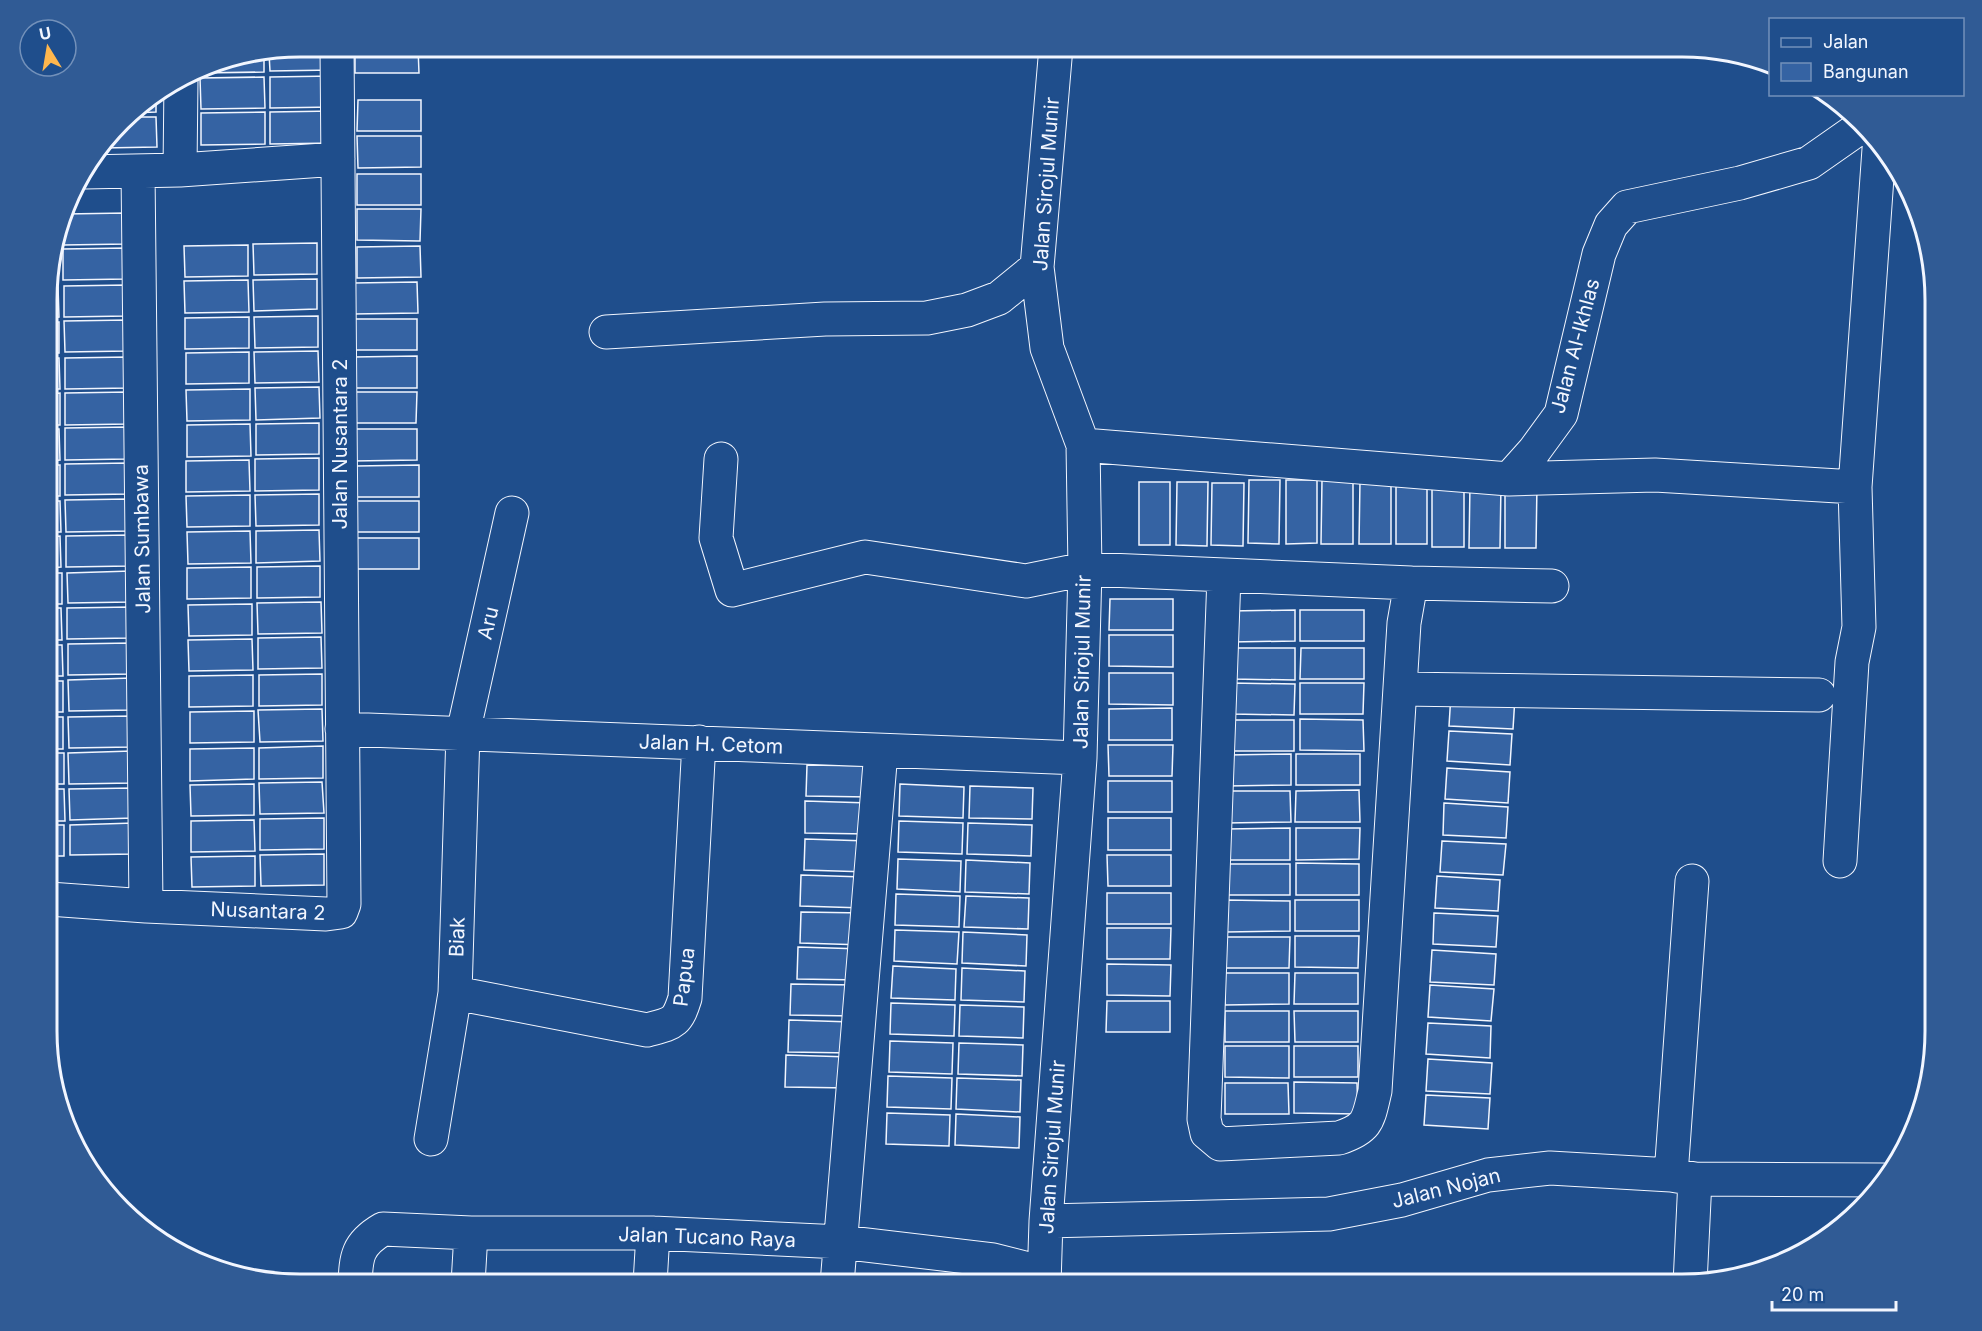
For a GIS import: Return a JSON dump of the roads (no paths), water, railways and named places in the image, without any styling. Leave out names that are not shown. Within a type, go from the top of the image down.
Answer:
[{"type":"street","name":"Jalan Nusantara 2","points":[[337,57],[342,729]]},
{"type":"street","name":"Jalan Sirojul Munir","points":[[1044,1274],[1046,1221],[1080,758],[1085,569],[1083,445],[1047,348],[1037,267],[1055,57]]},
{"type":"street","points":[[180,170],[181,89]]},
{"type":"street","name":"Jalan Al-Ikhlas","points":[[1509,479],[1534,451],[1561,414],[1599,254],[1611,225],[1627,207],[1740,183],[1809,163],[1856,130]]},
{"type":"street","points":[[1840,861],[1852,662],[1859,627],[1856,487],[1878,157]]},
{"type":"street","points":[[94,172],[180,170],[338,159]]},
{"type":"street","name":"Jalan Sumbawa","points":[[138,171],[146,906]]},
{"type":"street","points":[[606,332],[825,319],[927,318],[967,310],[999,298],[1037,267]]},
{"type":"street","points":[[1083,445],[1509,479],[1655,476],[1856,487]]},
{"type":"street","points":[[721,459],[716,538],[732,590],[865,557],[1026,581],[1085,569],[1411,583],[1552,586]]},
{"type":"street","name":"Aru","points":[[463,732],[512,513]]},
{"type":"street","points":[[1224,576],[1204,1119],[1207,1133],[1221,1144],[1339,1138],[1357,1132],[1369,1119],[1375,1091],[1404,623],[1411,583]]},
{"type":"street","points":[[1400,689],[1819,695]]},
{"type":"street","name":"Jalan H. Cetom","points":[[342,729],[1080,758]]},
{"type":"street","name":"Nusantara 2","points":[[57,900],[326,914],[340,912],[344,904],[342,729]]},
{"type":"street","name":"Biak","points":[[431,1139],[455,993],[463,732]]},
{"type":"street","name":"Papua","points":[[455,993],[647,1030],[671,1023],[681,1013],[685,998],[699,742]]},
{"type":"street","points":[[838,1274],[881,751]]},
{"type":"street","points":[[1689,1274],[1683,1177],[1692,881]]},
{"type":"street","name":"Jalan Nojan","points":[[1046,1221],[1329,1214],[1401,1200],[1488,1175],[1550,1168],[1683,1177],[1874,1180]]},
{"type":"street","name":"Jalan Tucano Raya","points":[[355,1274],[356,1260],[361,1247],[382,1229],[471,1233],[653,1233],[841,1242],[993,1260],[1033,1274]]},
{"type":"street","points":[[469,1274],[471,1233]]},
{"type":"street","points":[[651,1274],[653,1233]]}]
